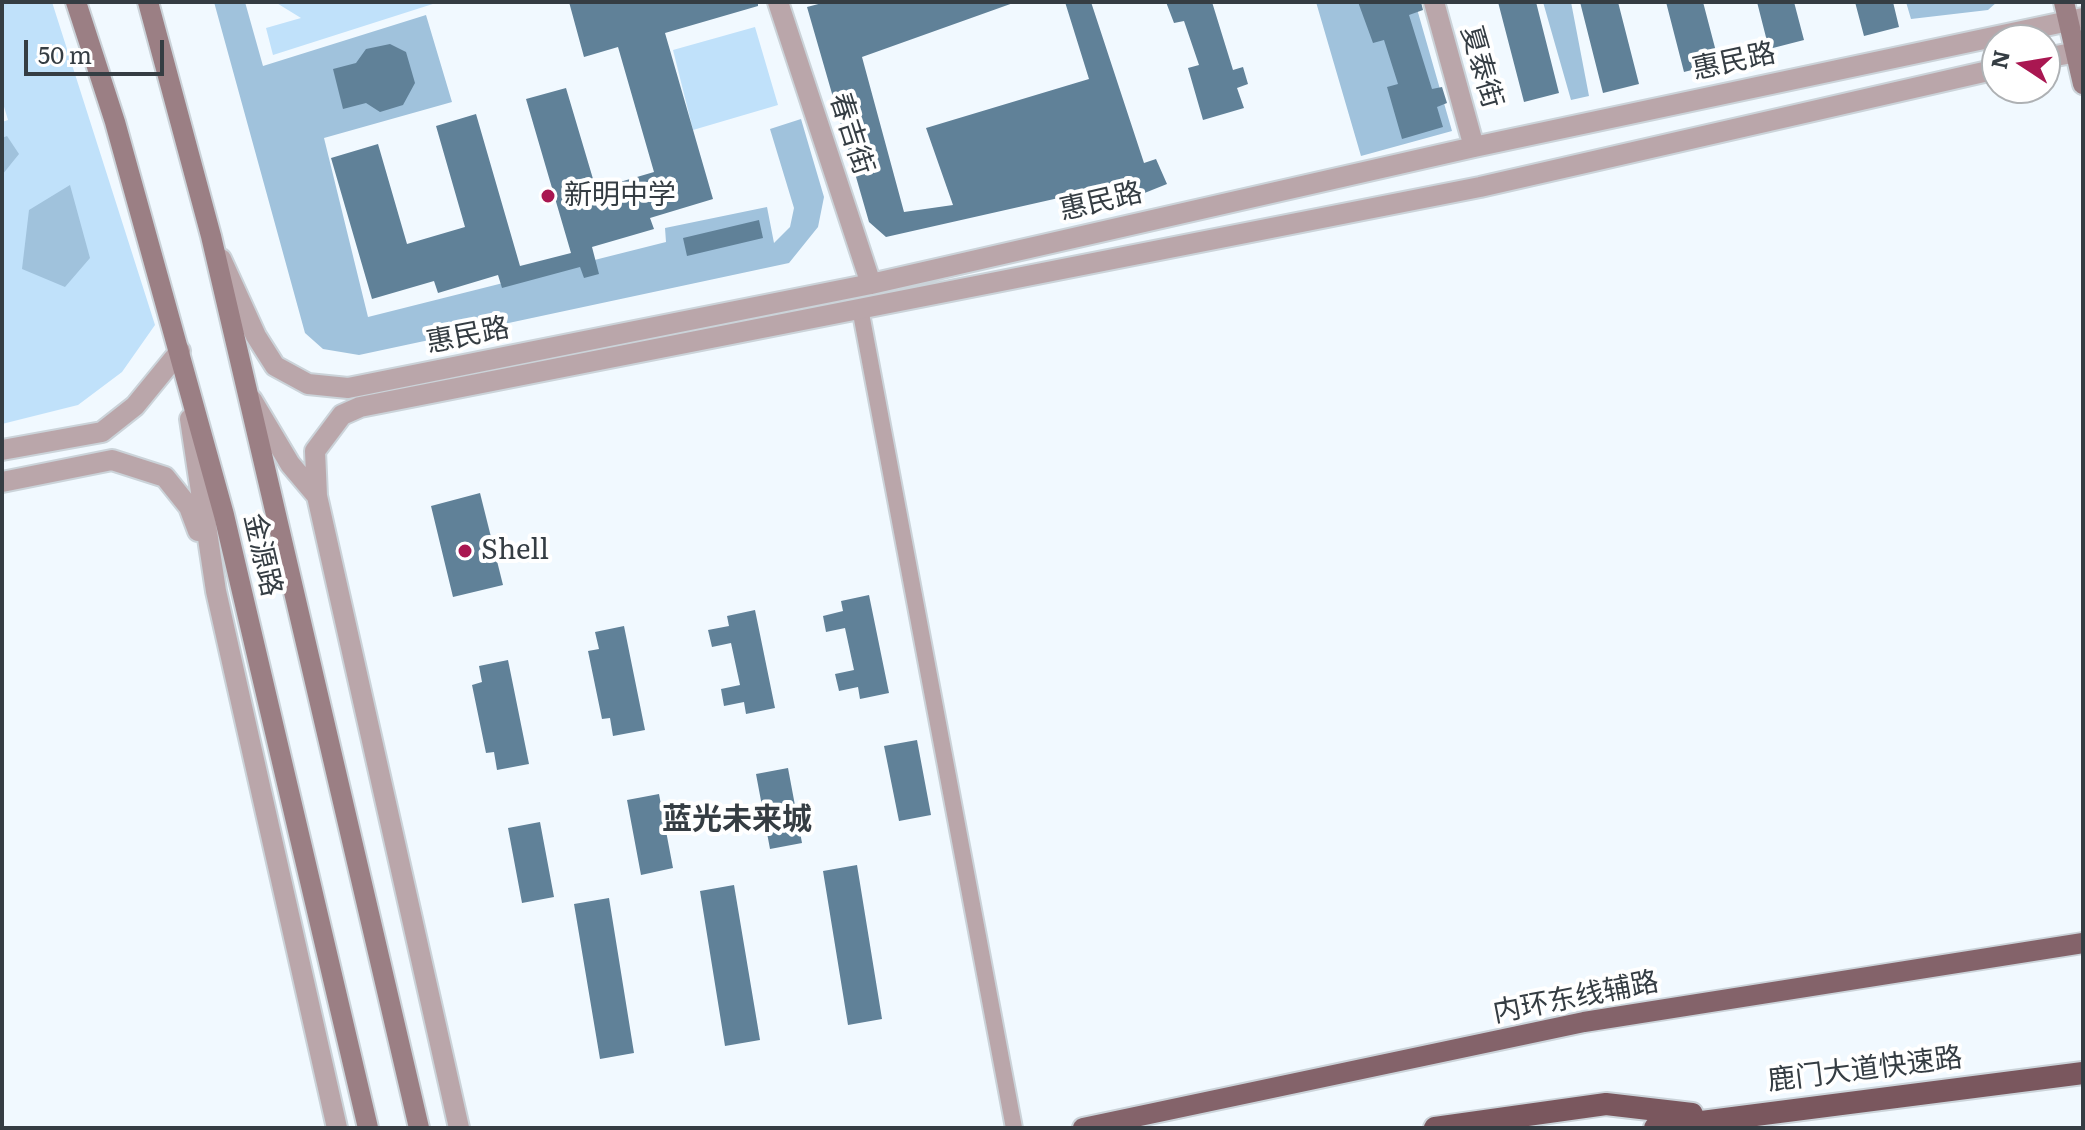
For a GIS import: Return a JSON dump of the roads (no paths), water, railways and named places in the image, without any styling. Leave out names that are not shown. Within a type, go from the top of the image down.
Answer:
[{"type":"highway","name":"鹿门大道快速路","points":[[1655,1128],[2083,1073]]},
{"type":"highway","points":[[1435,1128],[1606,1104],[1721,1118]]},
{"type":"main road","name":"金源路","points":[[76,2],[180,351],[224,515],[368,1128]]},
{"type":"main road","points":[[83,23],[92,2]]},
{"type":"main road","name":"金源路","points":[[148,5],[211,236],[250,397],[419,1128]]},
{"type":"main road","points":[[2072,13],[2083,84]]},
{"type":"main road","name":"内环东线辅路","points":[[1083,1128],[1584,1022],[2083,943]]},
{"type":"street","name":"春吉街","points":[[778,2],[871,284]]},
{"type":"street","name":"夏泰街","points":[[1434,2],[1474,147]]},
{"type":"street","name":"惠民路","points":[[211,236],[256,336],[275,366],[308,384],[348,388],[871,284],[2072,13]]},
{"type":"street","name":"惠民路","points":[[459,1128],[317,496],[315,451],[342,415],[360,407],[1480,187],[1981,73]]},
{"type":"street","points":[[860,308],[1014,1128]]},
{"type":"street","points":[[2,450],[102,432],[135,406],[180,351]]},
{"type":"street","points":[[180,351],[214,578],[337,1128]]},
{"type":"street","points":[[250,397],[290,464],[317,496]]},
{"type":"street","points":[[2,482],[112,460],[165,477],[189,507],[214,578]]},
{"type":"place","name":"新明中学","points":[[548,196]]},
{"type":"place","name":"Shell","points":[[465,551]]},
{"type":"district","name":"蓝光未来城","points":[[737,820]]}]
